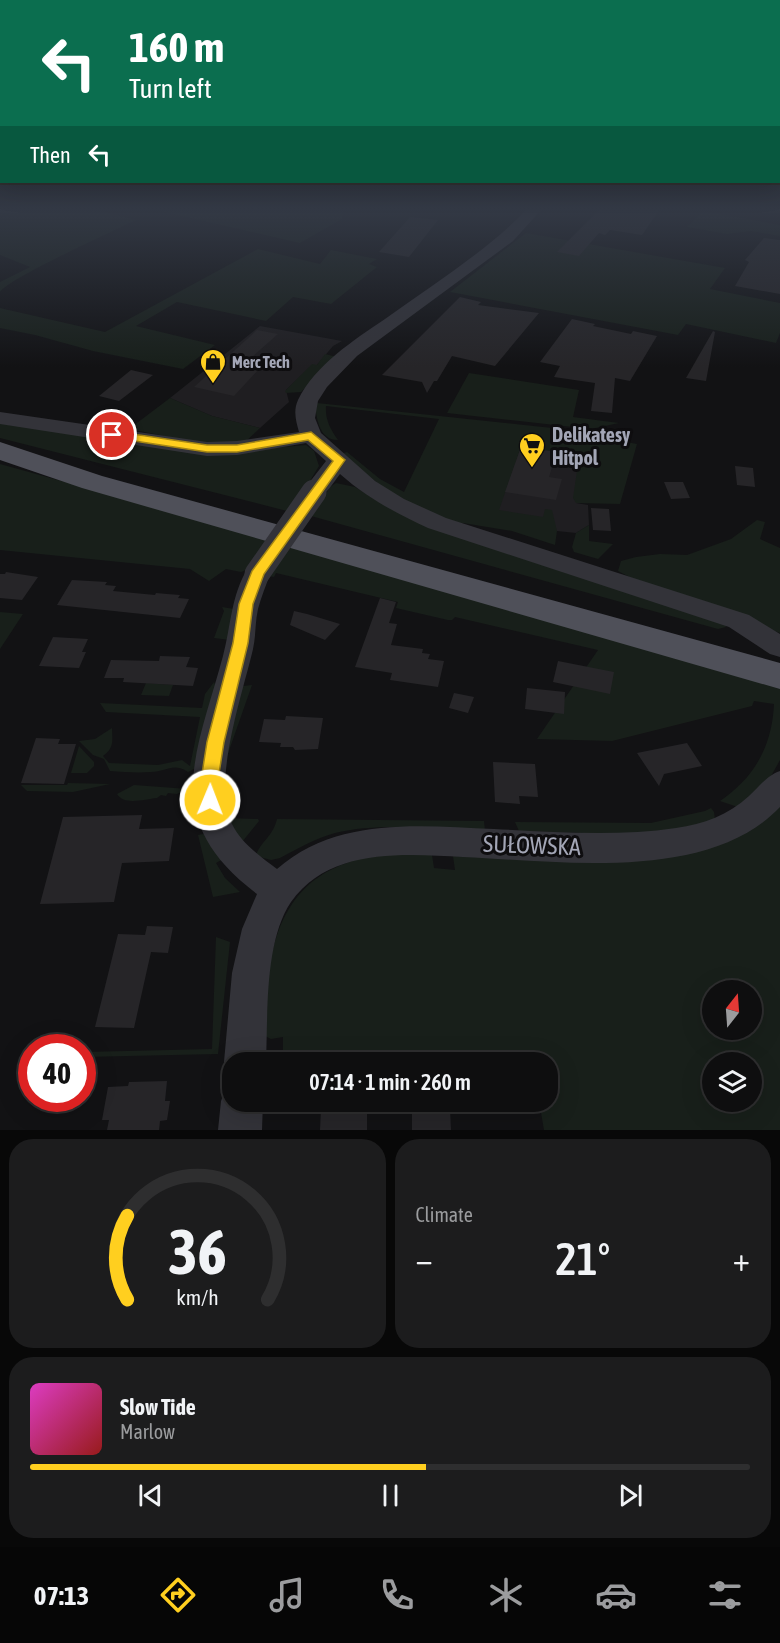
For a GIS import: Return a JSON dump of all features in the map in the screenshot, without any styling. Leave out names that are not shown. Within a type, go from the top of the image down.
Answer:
[{"type":"main road","points":[[5,452],[133,479],[780,654]]},
{"type":"main road","points":[[5,452],[92,482],[780,676]]},
{"type":"street","points":[[475,262],[350,352],[320,383],[308,401],[305,418],[311,436],[367,486],[437,523],[739,621],[780,647]]},
{"type":"street","points":[[0,418],[207,449],[237,448],[311,436]]},
{"type":"street","points":[[279,890],[242,863],[231,851],[214,823],[210,800],[210,780],[215,742],[240,643],[246,604],[257,574],[339,460]]},
{"type":"street","name":"SUŁOWSKA","points":[[246,1052],[250,996],[260,928],[267,907],[279,890],[314,859],[361,843],[392,840],[618,847],[661,845],[695,840],[724,830],[743,820],[770,797],[780,784]]},
{"type":"street","points":[[240,1130],[241,1112]]},
{"type":"shaded area","points":[[17,262],[50,262],[22,276],[0,292],[0,282],[30,267]]},
{"type":"shaded area","points":[[235,262],[311,262],[320,264],[322,262],[373,262],[369,264],[377,267],[331,304],[293,297],[266,321],[177,302],[136,326],[215,345],[183,369],[93,351],[0,328],[0,308],[105,332]]},
{"type":"shaded area","points":[[489,262],[689,262],[725,268],[710,289],[780,303],[780,333],[776,343],[686,324],[678,335],[450,292]]},
{"type":"shaded area","points":[[260,326],[342,341],[333,346],[317,365],[312,365],[286,390],[289,402],[260,428],[212,416],[170,398]]},
{"type":"shaded area","points":[[325,354],[337,357],[301,392],[286,393],[285,391],[312,364],[317,365]]},
{"type":"shaded area","points":[[469,373],[579,390],[573,417],[619,423],[591,429],[447,413]]},
{"type":"shaded area","points":[[170,398],[212,416],[260,428],[243,444],[200,443],[129,429]]},
{"type":"shaded area","points":[[317,403],[617,435],[611,439],[637,444],[620,504],[576,503],[573,498],[577,471],[574,466],[556,456],[557,453],[521,447],[499,510],[543,517],[545,509],[552,510],[557,531],[555,545],[512,531],[458,524],[401,501],[340,454],[347,452],[380,479],[404,492],[439,419],[326,406],[329,424],[338,440],[327,437],[320,428],[315,405]]},
{"type":"shaded area","points":[[0,422],[201,454],[306,445],[314,451],[319,466],[291,512],[0,438]]},
{"type":"shaded area","points":[[516,428],[592,438],[576,503],[588,505],[589,525],[576,533],[557,531],[486,510]]},
{"type":"shaded area","points":[[0,464],[271,539],[249,569],[241,572],[226,569],[209,581],[190,569],[0,550]]},
{"type":"shaded area","points":[[336,483],[355,487],[381,503],[725,624],[726,627],[718,629],[311,516],[330,487]]},
{"type":"shaded area","points":[[757,520],[765,522],[760,539],[780,548],[780,633],[639,582],[618,571],[621,561],[660,554],[687,555],[731,539]]},
{"type":"shaded area","points":[[589,525],[589,541],[613,544],[598,559],[574,552],[572,547],[576,533]]},
{"type":"shaded area","points":[[291,545],[780,682],[780,760],[770,778],[738,807],[720,801],[743,782],[752,771],[770,734],[774,704],[754,701],[752,706],[612,741],[537,739],[598,650],[455,617],[448,620],[396,608],[398,602],[276,573],[274,577],[269,576]]},
{"type":"shaded area","points":[[222,607],[234,609],[230,640],[214,638],[224,611]]},
{"type":"shaded area","points":[[0,612],[23,614],[0,649]]},
{"type":"shaded area","points":[[214,682],[220,696],[198,767],[188,772],[178,768],[156,772],[110,771],[104,759],[93,755],[79,741],[95,739],[112,728],[111,747],[103,756],[109,763],[158,765],[182,760],[190,766],[200,717],[106,712],[100,703],[202,708],[205,694]]},
{"type":"shaded area","points":[[146,683],[173,685],[169,696],[141,695]]},
{"type":"shaded area","points":[[252,685],[225,762],[222,794],[225,818],[258,819],[259,821],[242,842],[236,842],[222,823],[217,810],[216,775],[222,736],[235,687]]},
{"type":"shaded area","points":[[79,746],[94,762],[94,766],[87,773],[71,773]]},
{"type":"shaded area","points":[[68,783],[110,784],[73,792],[27,791],[21,785],[67,785]]},
{"type":"shaded area","points":[[134,785],[188,789],[177,794],[168,793],[166,796],[135,801],[125,800],[117,794]]},
{"type":"shaded area","points":[[780,804],[780,1130],[544,1130],[541,1112],[558,1112],[558,1052],[283,1052],[283,1037],[271,1039],[263,1035],[271,957],[278,932],[288,910],[302,891],[322,875],[363,856],[380,853],[432,855],[434,868],[455,870],[453,856],[573,857]]},
{"type":"shaded area","points":[[711,808],[715,821],[647,835],[519,831],[515,822],[651,823]]},
{"type":"shaded area","points":[[277,819],[484,821],[485,831],[410,827],[370,828],[335,833],[280,858],[271,860],[256,856]]},
{"type":"shaded area","points":[[208,833],[223,859],[216,863],[225,878],[240,892],[213,897],[198,835]]},
{"type":"shaded area","points":[[216,937],[230,942],[218,1054],[96,1057],[96,1052],[212,1049]]},
{"type":"building","points":[[749,262],[780,262],[780,294],[735,286]]},
{"type":"building","points":[[460,297],[481,302],[478,305],[539,313],[495,366],[452,356],[427,393],[422,382],[382,375]]},
{"type":"building","points":[[572,319],[631,334],[633,331],[657,336],[630,381],[615,378],[612,413],[591,411],[595,383],[554,377],[560,366],[540,362]]},
{"type":"building","points":[[257,330],[278,334],[244,364],[261,367],[234,396],[194,387]]},
{"type":"building","points":[[713,331],[715,332],[706,381],[686,378]]},
{"type":"building","points":[[131,370],[153,375],[119,401],[99,396]]},
{"type":"building","name":"Delikatesy Hitpol","points":[[521,447],[557,452],[549,477],[562,479],[556,500],[505,492]]},
{"type":"building","points":[[735,466],[753,468],[755,487],[737,485]]},
{"type":"building","points":[[664,482],[683,482],[690,498],[671,499]]},
{"type":"building","points":[[591,508],[609,509],[611,531],[593,530]]},
{"type":"building","points":[[6,572],[38,577],[22,600],[0,598],[0,574]]},
{"type":"building","points":[[72,580],[107,582],[105,585],[116,586],[113,591],[180,595],[178,598],[189,599],[180,618],[57,605]]},
{"type":"building","points":[[380,598],[396,602],[389,623],[397,624],[391,645],[423,649],[422,653],[430,654],[428,659],[444,661],[438,687],[390,680],[392,673],[355,667]]},
{"type":"building","points":[[294,611],[340,624],[325,640],[290,625]]},
{"type":"building","points":[[53,637],[88,639],[82,652],[86,652],[79,668],[39,666]]},
{"type":"building","points":[[160,656],[190,657],[186,667],[198,668],[193,686],[123,682],[124,678],[104,678],[111,660],[159,661]]},
{"type":"building","points":[[558,661],[614,672],[610,694],[553,682]]},
{"type":"building","points":[[527,688],[565,692],[564,714],[525,709]]},
{"type":"building","points":[[454,693],[474,697],[468,713],[449,708]]},
{"type":"building","points":[[286,716],[323,718],[318,749],[295,750],[293,747],[280,747],[281,743],[259,742],[264,719],[285,720]]},
{"type":"building","points":[[36,738],[60,739],[58,744],[76,744],[64,784],[21,783]]},
{"type":"building","points":[[687,743],[702,766],[664,774],[659,786],[637,753]]},
{"type":"building","points":[[493,762],[535,764],[538,797],[519,796],[520,804],[495,802]]},
{"type":"building","points":[[142,815],[139,829],[174,828],[169,861],[122,863],[114,902],[40,904],[63,817]]},
{"type":"building","points":[[147,926],[173,927],[168,953],[151,952],[134,1028],[95,1027],[118,934],[145,935]]},
{"type":"building","points":[[167,1081],[165,1101],[170,1101],[167,1120],[160,1121],[159,1130],[107,1130],[109,1120],[102,1120],[108,1087],[128,1086],[129,1082]]},
{"type":"building","points":[[321,1112],[367,1112],[367,1130],[320,1130]]},
{"type":"building","points":[[412,1112],[450,1112],[451,1130],[412,1130]]},
{"type":"place","name":"Merc Tech","points":[[213,385]]},
{"type":"place","name":"Delikatesy Hitpol","points":[[532,469]]},
{"type":"route","points":[[112,435],[207,449],[237,448],[311,436],[339,460],[257,574],[246,604],[240,643],[215,742],[210,800]]}]
